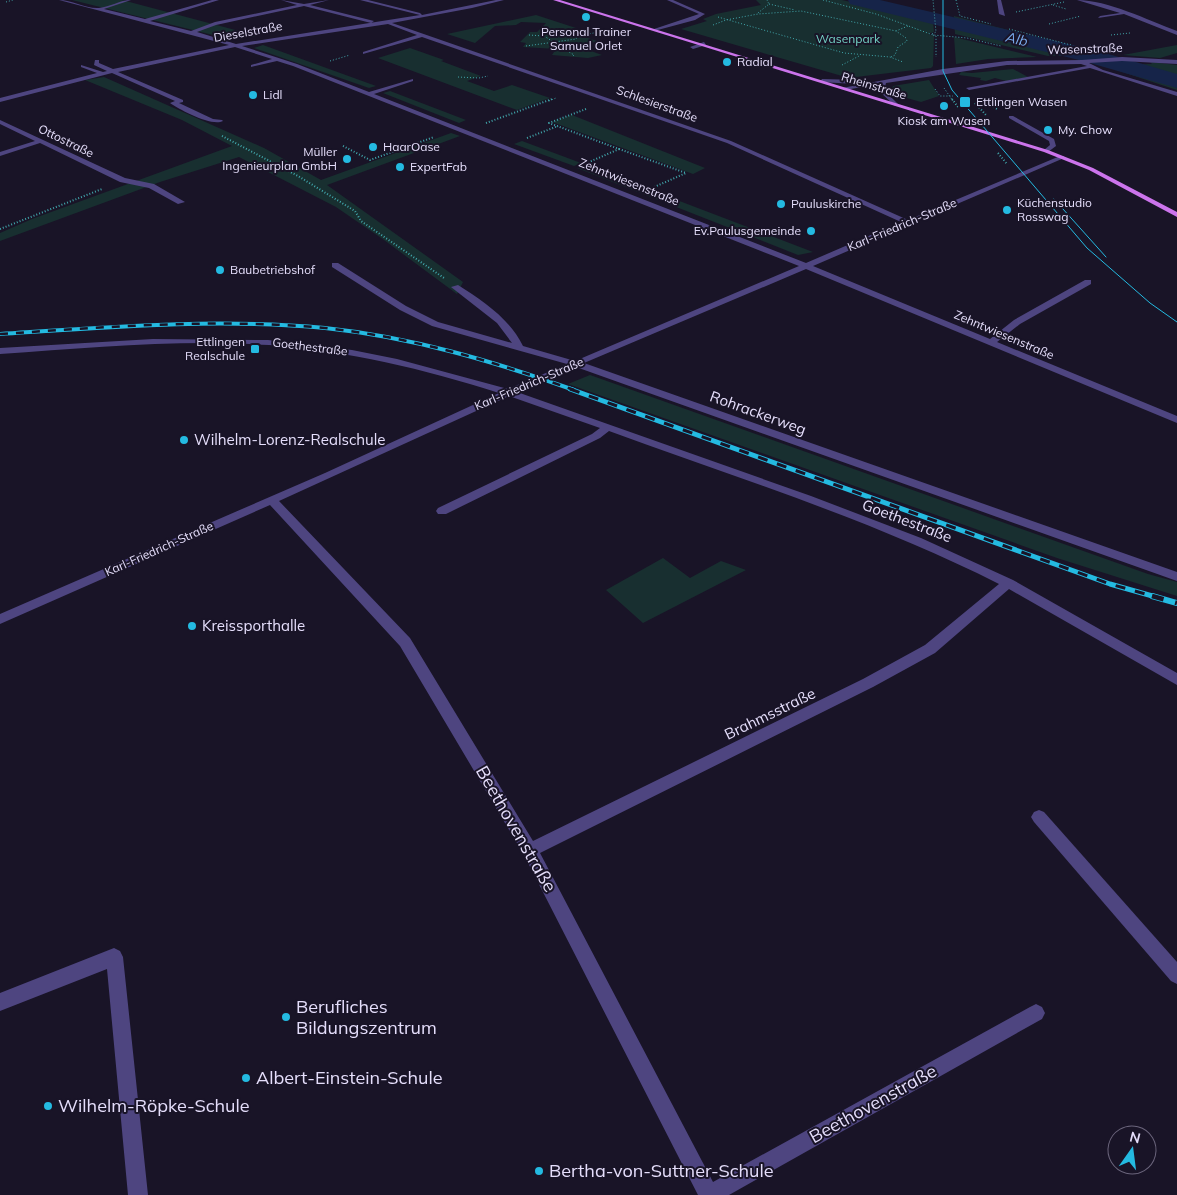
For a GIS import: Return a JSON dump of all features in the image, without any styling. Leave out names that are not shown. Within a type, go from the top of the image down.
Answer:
[{"type":"main road","name":"Rheinstraße","points":[[556,0],[704,44],[1046,151],[1091,169],[1177,215]]},
{"type":"street","name":"Zehntwiesenstraße","points":[[61,0],[193,32],[278,59],[568,171],[806,266],[1177,420]]},
{"type":"street","points":[[100,9],[129,0]]},
{"type":"street","points":[[146,20],[217,0]]},
{"type":"street","points":[[283,0],[375,23]]},
{"type":"street","points":[[193,32],[215,24],[327,0]]},
{"type":"street","points":[[362,0],[424,16]]},
{"type":"street","name":"Dieselstraße","points":[[0,100],[101,73],[237,45],[424,16],[502,0]]},
{"type":"street","points":[[669,0],[703,14]]},
{"type":"street","points":[[999,0],[1001,14],[1003,15]]},
{"type":"street","points":[[1079,0],[1125,13],[1177,33]]},
{"type":"street","points":[[1100,17],[1125,13]]},
{"type":"street","points":[[656,30],[693,19],[703,14]]},
{"type":"street","name":"Schlesierstraße","points":[[390,24],[729,142],[909,223]]},
{"type":"street","points":[[365,53],[422,35]]},
{"type":"street","points":[[261,41],[273,46]]},
{"type":"street","points":[[693,47],[704,44]]},
{"type":"street","points":[[253,66],[278,59]]},
{"type":"street","name":"Wasenstraße","points":[[845,88],[1007,63],[1082,62],[1120,59],[1177,62]]},
{"type":"street","points":[[97,61],[96,64],[114,70],[180,100],[173,103],[212,121],[220,121]]},
{"type":"street","points":[[1082,62],[1092,68],[1177,94]]},
{"type":"street","points":[[1007,63],[1034,77]]},
{"type":"street","points":[[83,66],[101,73]]},
{"type":"street","points":[[969,88],[1092,68]]},
{"type":"street","name":"Wasenstraße","points":[[822,81],[857,82],[905,78]]},
{"type":"street","points":[[368,94],[411,80]]},
{"type":"street","points":[[883,83],[880,90],[895,104]]},
{"type":"street","points":[[1011,117],[1052,140],[1053,146],[1046,151]]},
{"type":"street","name":"Ottostraße","points":[[0,122],[123,180],[151,186],[181,202]]},
{"type":"street","points":[[0,154],[40,141]]},
{"type":"street","name":"Karl-Friedrich-Straße","points":[[0,619],[271,500],[509,392],[1062,157]]},
{"type":"street","name":"Rohrackerweg","points":[[335,265],[403,308],[435,324],[577,364],[1177,577]]},
{"type":"street","points":[[990,343],[1017,322],[1088,282]]},
{"type":"street","points":[[455,287],[515,336],[518,346]]},
{"type":"street","name":"Goethestraße","points":[[0,351],[163,341],[251,341],[368,354],[437,370],[509,392],[608,427],[889,530],[1009,583],[1177,680]]},
{"type":"street","points":[[442,511],[596,436],[608,427]]},
{"type":"street","name":"Beethovenstraße","points":[[271,500],[405,642],[530,850],[709,1195],[1036,1013]]},
{"type":"street","name":"Brahmsstraße","points":[[530,850],[859,688],[930,650],[1009,583]]},
{"type":"street","points":[[1039,818],[1177,975]]},
{"type":"street","points":[[0,1002],[114,957],[138,1195]]},
{"type":"path","points":[[6,2],[13,0]]},
{"type":"path","points":[[767,0],[768,4]]},
{"type":"path","points":[[823,0],[932,34],[967,38],[1003,46]]},
{"type":"path","points":[[932,34],[936,32],[933,0]]},
{"type":"path","points":[[956,0],[960,16],[996,26]]},
{"type":"path","points":[[1067,2],[1052,5],[1069,10]]},
{"type":"path","points":[[768,4],[896,31],[906,38],[907,41],[898,47],[894,55],[890,57]]},
{"type":"path","points":[[758,14],[768,4]]},
{"type":"path","points":[[708,26],[726,20],[758,14],[801,11]]},
{"type":"path","points":[[703,14],[710,13],[726,20],[844,53],[890,57],[929,74]]},
{"type":"path","points":[[1049,24],[1085,15],[1077,13]]},
{"type":"path","points":[[526,46],[576,39],[578,36],[583,37],[634,23]]},
{"type":"path","points":[[896,31],[909,26]]},
{"type":"path","points":[[1005,28],[1079,47]]},
{"type":"path","points":[[932,34],[936,36],[936,56]]},
{"type":"path","points":[[529,35],[544,36],[574,55],[572,57]]},
{"type":"path","points":[[328,62],[365,53]]},
{"type":"path","points":[[942,85],[960,110]]},
{"type":"path","points":[[342,146],[370,160],[580,89]]},
{"type":"path","points":[[609,99],[549,123],[686,173],[652,188]]},
{"type":"path","points":[[504,147],[559,126]]},
{"type":"path","points":[[222,136],[298,176],[355,211],[361,221],[447,280]]},
{"type":"path","points":[[568,171],[619,149]]},
{"type":"path","points":[[0,229],[123,180]]},
{"type":"green space","points":[[72,0],[122,0],[258,36],[229,39]]},
{"type":"green space","name":"Wasenpark","points":[[756,0],[842,0],[933,21],[934,32],[928,34],[934,36],[933,66],[931,68],[856,77],[842,76],[681,29],[707,21],[703,19],[716,14],[761,5]]},
{"type":"green space","points":[[536,15],[576,28],[567,31],[597,41],[580,47],[602,55],[588,58],[552,55],[556,49],[523,47],[526,43],[520,42],[530,32],[537,32],[546,23],[521,22],[516,25],[495,26],[475,43],[447,34]]},
{"type":"green space","points":[[954,16],[1106,55],[1048,56],[955,34]]},
{"type":"green space","points":[[954,37],[1037,57],[988,59],[956,64]]},
{"type":"green space","points":[[263,45],[376,86],[369,88],[254,48]]},
{"type":"green space","points":[[1177,45],[1177,53],[1160,58],[1123,55]]},
{"type":"green space","points":[[410,48],[481,76],[467,81],[494,91],[512,85],[550,98],[517,110],[378,58]]},
{"type":"green space","points":[[1150,62],[1177,65],[1177,90],[1107,67],[1110,65],[1152,64]]},
{"type":"green space","points":[[1013,69],[1028,77],[1006,81],[995,78],[986,81],[980,80],[981,78],[959,75],[961,72],[972,73]]},
{"type":"green space","points":[[104,77],[264,148],[321,180],[451,133],[460,136],[327,185],[463,282],[457,294],[336,207],[239,157],[160,182],[0,241],[0,233],[32,219],[232,146],[182,120],[85,80]]},
{"type":"green space","points":[[929,80],[939,96],[921,102],[896,95],[891,90],[893,86]]},
{"type":"green space","points":[[390,91],[466,120],[459,123],[383,93]]},
{"type":"green space","points":[[572,115],[705,168],[693,174],[552,122]]},
{"type":"green space","points":[[522,141],[581,163],[574,166],[514,144]]},
{"type":"green space","points":[[585,165],[813,252],[798,255],[577,168]]},
{"type":"green space","points":[[590,375],[1148,574],[1177,582],[1177,596],[1057,558],[568,384]]},
{"type":"green space","points":[[663,558],[690,578],[721,561],[746,570],[643,623],[606,590]]},
{"type":"waterway","name":"Alb","points":[[857,0],[1090,56],[1177,81]]},
{"type":"tram line","points":[[943,0],[943,71],[952,90],[1087,248],[1150,303],[1177,322]]},
{"type":"tram line","points":[[1054,199],[1106,257]]},
{"type":"railway","points":[[0,334],[122,326],[203,324],[284,325],[325,328],[389,337],[420,344],[513,369],[574,390]]},
{"type":"railway","points":[[570,389],[1110,584],[1156,597]]},
{"type":"railway","points":[[1152,596],[1177,603]]},
{"type":"place","name":"Personal Trainer Samuel Orlet","points":[[586,17]]},
{"type":"place","name":"Radial","points":[[727,62]]},
{"type":"place","name":"Lidl","points":[[253,95]]},
{"type":"place","name":"Ettlingen Wasen","points":[[965,102]]},
{"type":"place","name":"Kiosk am Wasen","points":[[944,106]]},
{"type":"place","name":"My. Chow","points":[[1048,130]]},
{"type":"place","name":"HaarOase","points":[[373,147]]},
{"type":"place","name":"Müller Ingenieurplan GmbH","points":[[347,159]]},
{"type":"place","name":"ExpertFab","points":[[400,167]]},
{"type":"place","name":"Pauluskirche","points":[[781,204]]},
{"type":"place","name":"Küchenstudio Rosswag","points":[[1007,210]]},
{"type":"place","name":"Ev.Paulusgemeinde","points":[[811,231]]},
{"type":"place","name":"Baubetriebshof","points":[[220,270]]},
{"type":"place","name":"Ettlingen Realschule","points":[[255,349]]},
{"type":"place","name":"Wilhelm-Lorenz-Realschule","points":[[184,440]]},
{"type":"place","name":"Kreissporthalle","points":[[192,626]]},
{"type":"place","name":"Berufliches Bildungszentrum","points":[[286,1017]]},
{"type":"place","name":"Albert-Einstein-Schule","points":[[246,1078]]},
{"type":"place","name":"Wilhelm-Röpke-Schule","points":[[48,1106]]},
{"type":"place","name":"Bertha-von-Suttner-Schule","points":[[539,1171]]}]
